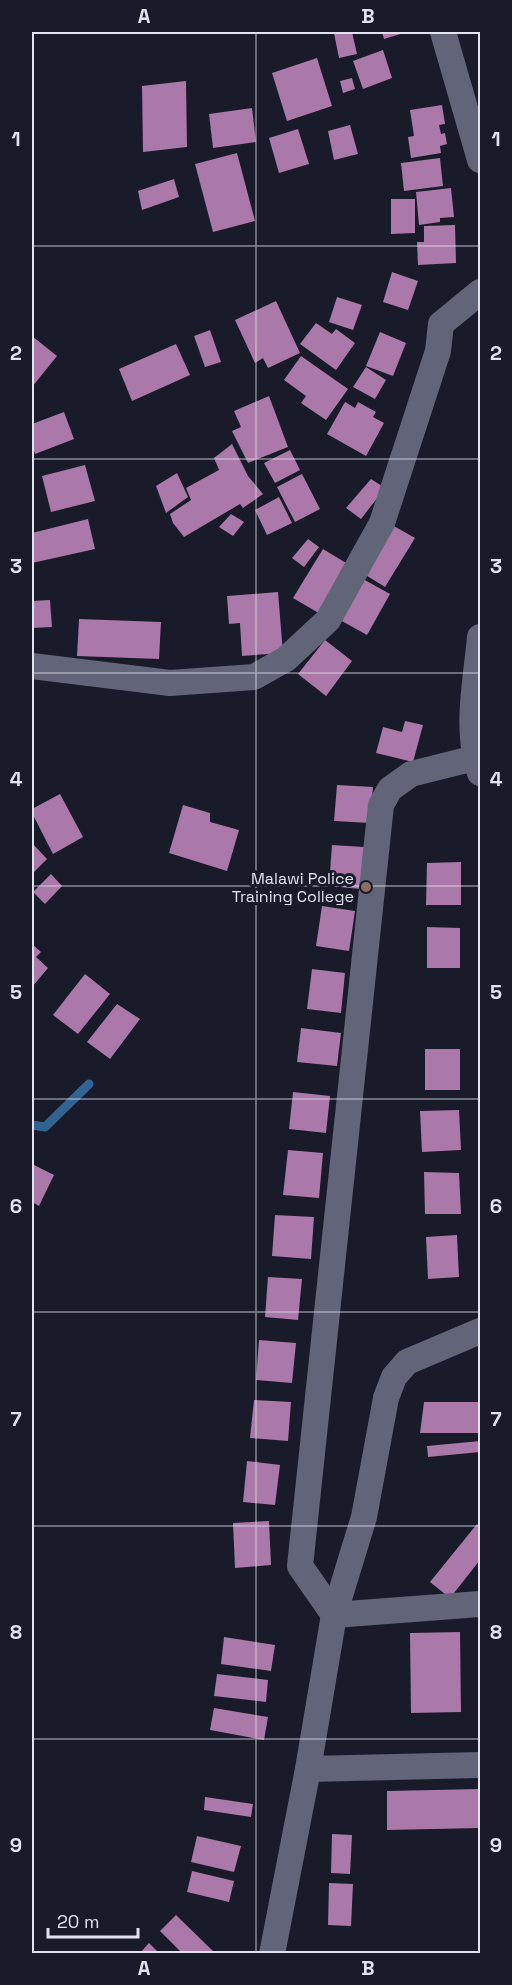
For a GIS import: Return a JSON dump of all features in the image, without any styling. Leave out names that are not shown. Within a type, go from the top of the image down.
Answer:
[{"type":"street","points":[[442,32],[480,160]]},
{"type":"street","points":[[32,666],[170,683],[254,677],[286,659],[328,620],[381,523],[438,351],[441,324],[480,292]]},
{"type":"street","points":[[334,1615],[300,1566],[381,805],[390,789],[411,774],[478,766],[472,713],[480,637]]},
{"type":"street","points":[[272,1953],[308,1769],[334,1615],[364,1517],[386,1398],[394,1377],[406,1362],[480,1331]]},
{"type":"street","points":[[334,1615],[480,1604]]},
{"type":"street","points":[[308,1769],[480,1765]]},
{"type":"building","points":[[352,32],[357,54],[339,58],[334,33]]},
{"type":"building","points":[[382,32],[407,32],[384,39]]},
{"type":"building","points":[[383,50],[392,78],[363,89],[353,61]]},
{"type":"building","points":[[317,58],[332,106],[287,121],[272,73]]},
{"type":"building","points":[[352,78],[355,89],[343,93],[340,81]]},
{"type":"building","points":[[186,81],[187,147],[143,152],[142,86]]},
{"type":"building","points":[[442,105],[445,124],[439,125],[441,134],[445,133],[447,144],[440,146],[441,153],[411,158],[408,137],[414,136],[410,110]]},
{"type":"building","points":[[252,108],[256,142],[213,148],[209,114]]},
{"type":"building","points":[[350,125],[358,154],[334,160],[328,131]]},
{"type":"building","points":[[298,129],[309,164],[279,173],[269,138]]},
{"type":"building","points":[[237,153],[255,221],[213,232],[195,164]]},
{"type":"building","points":[[440,158],[443,186],[404,191],[401,163]]},
{"type":"building","points":[[174,179],[179,197],[142,210],[138,191]]},
{"type":"building","points":[[451,188],[454,217],[440,218],[440,222],[419,225],[416,192]]},
{"type":"building","points":[[391,199],[415,199],[415,233],[391,234]]},
{"type":"building","points":[[455,225],[456,263],[418,265],[417,242],[424,242],[424,226]]},
{"type":"building","points":[[392,272],[418,281],[408,310],[383,302]]},
{"type":"building","points":[[337,297],[362,305],[353,330],[329,322]]},
{"type":"building","points":[[276,301],[300,353],[268,368],[263,358],[255,363],[235,320]]},
{"type":"building","points":[[316,323],[332,334],[336,329],[355,343],[336,370],[300,344]]},
{"type":"building","points":[[210,330],[221,362],[205,367],[194,336]]},
{"type":"building","points":[[380,332],[406,343],[393,376],[366,366]]},
{"type":"building","points":[[32,336],[57,356],[32,387]]},
{"type":"building","points":[[176,344],[190,375],[132,401],[119,369]]},
{"type":"building","points":[[301,356],[348,389],[326,420],[301,403],[306,396],[284,380]]},
{"type":"building","points":[[366,367],[386,380],[375,399],[353,387]]},
{"type":"building","points":[[269,396],[288,447],[248,463],[232,431],[241,427],[234,411]]},
{"type":"building","points":[[345,402],[355,408],[358,402],[376,412],[373,417],[384,423],[366,456],[327,434]]},
{"type":"building","points":[[64,412],[74,439],[35,454],[32,445],[32,424]]},
{"type":"building","points":[[232,444],[248,476],[263,494],[243,508],[240,504],[184,537],[173,523],[170,514],[191,500],[186,488],[219,470],[214,458]]},
{"type":"building","points":[[290,450],[300,470],[275,483],[264,463]]},
{"type":"building","points":[[85,465],[95,501],[51,512],[42,476]]},
{"type":"building","points":[[177,473],[188,497],[166,513],[156,486]]},
{"type":"building","points":[[302,474],[320,509],[295,522],[277,487]]},
{"type":"building","points":[[371,479],[385,488],[361,519],[346,508]]},
{"type":"building","points":[[279,497],[292,523],[267,535],[255,510]]},
{"type":"building","points":[[231,514],[244,522],[233,536],[219,527]]},
{"type":"building","points":[[88,519],[95,549],[32,563],[32,533]]},
{"type":"building","points":[[392,525],[415,538],[385,587],[364,574]]},
{"type":"building","points":[[308,539],[319,547],[304,567],[292,558]]},
{"type":"building","points":[[323,549],[351,566],[322,615],[293,598]]},
{"type":"building","points":[[363,579],[390,594],[367,635],[340,620]]},
{"type":"building","points":[[278,592],[283,653],[242,656],[240,623],[229,624],[227,596]]},
{"type":"building","points":[[50,600],[52,627],[32,628],[32,601]]},
{"type":"building","points":[[79,619],[161,622],[159,659],[77,656]]},
{"type":"building","points":[[325,640],[352,661],[326,696],[298,674]]},
{"type":"building","points":[[405,721],[423,725],[413,762],[376,753],[383,727],[402,732]]},
{"type":"building","points":[[337,785],[373,787],[370,823],[334,821]]},
{"type":"building","points":[[60,794],[83,837],[53,854],[32,809]]},
{"type":"building","points":[[183,805],[210,813],[210,822],[239,830],[227,871],[169,853]]},
{"type":"building","points":[[32,843],[47,859],[32,874]]},
{"type":"building","points":[[332,845],[364,847],[361,889],[329,886]]},
{"type":"building","points":[[461,862],[461,905],[426,905],[427,863]]},
{"type":"building","points":[[51,874],[62,886],[45,904],[33,892]]},
{"type":"building","points":[[322,906],[355,911],[349,951],[316,946]]},
{"type":"building","points":[[427,927],[460,928],[460,968],[427,968]]},
{"type":"building","points":[[32,944],[41,952],[36,957],[48,968],[32,987]]},
{"type":"building","points":[[312,969],[345,973],[341,1013],[307,1009]]},
{"type":"building","points":[[85,974],[110,994],[78,1034],[53,1015]]},
{"type":"building","points":[[117,1004],[140,1019],[110,1059],[87,1042]]},
{"type":"building","points":[[301,1028],[341,1033],[337,1066],[297,1062]]},
{"type":"building","points":[[425,1049],[460,1049],[460,1090],[425,1090]]},
{"type":"building","points":[[293,1092],[330,1096],[326,1133],[289,1129]]},
{"type":"building","points":[[459,1110],[461,1150],[422,1152],[420,1111]]},
{"type":"building","points":[[288,1150],[323,1153],[319,1198],[283,1195]]},
{"type":"building","points":[[32,1164],[54,1175],[39,1206],[32,1202]]},
{"type":"building","points":[[424,1172],[459,1173],[461,1214],[425,1214]]},
{"type":"building","points":[[275,1215],[314,1217],[311,1259],[272,1256]]},
{"type":"building","points":[[457,1235],[459,1277],[428,1279],[426,1237]]},
{"type":"building","points":[[268,1277],[302,1279],[298,1320],[265,1317]]},
{"type":"building","points":[[259,1340],[296,1343],[292,1383],[256,1380]]},
{"type":"building","points":[[254,1400],[291,1402],[288,1441],[250,1438]]},
{"type":"building","points":[[424,1402],[480,1402],[480,1433],[420,1433]]},
{"type":"building","points":[[480,1441],[480,1452],[428,1457],[427,1446]]},
{"type":"building","points":[[247,1461],[280,1465],[275,1505],[243,1502]]},
{"type":"building","points":[[269,1521],[271,1565],[235,1568],[233,1523]]},
{"type":"building","points":[[477,1524],[480,1527],[480,1560],[450,1598],[430,1582]]},
{"type":"building","points":[[460,1632],[461,1712],[411,1713],[410,1633]]},
{"type":"building","points":[[224,1637],[275,1645],[271,1671],[221,1664]]},
{"type":"building","points":[[217,1674],[268,1680],[266,1702],[214,1696]]},
{"type":"building","points":[[214,1708],[268,1717],[264,1740],[210,1730]]},
{"type":"building","points":[[480,1789],[480,1828],[387,1830],[387,1791]]},
{"type":"building","points":[[205,1797],[253,1804],[251,1817],[204,1810]]},
{"type":"building","points":[[332,1834],[352,1835],[350,1874],[331,1873]]},
{"type":"building","points":[[197,1836],[241,1846],[234,1872],[191,1862]]},
{"type":"building","points":[[192,1871],[234,1881],[229,1902],[187,1892]]},
{"type":"building","points":[[329,1883],[353,1884],[351,1926],[328,1925]]},
{"type":"building","points":[[176,1915],[216,1954],[183,1954],[160,1931]]},
{"type":"building","points":[[149,1943],[160,1954],[139,1954]]},
{"type":"waterway","points":[[32,1125],[45,1127],[89,1084]]},
{"type":"place","name":"Malawi Police Training College","points":[[366,887]]}]
